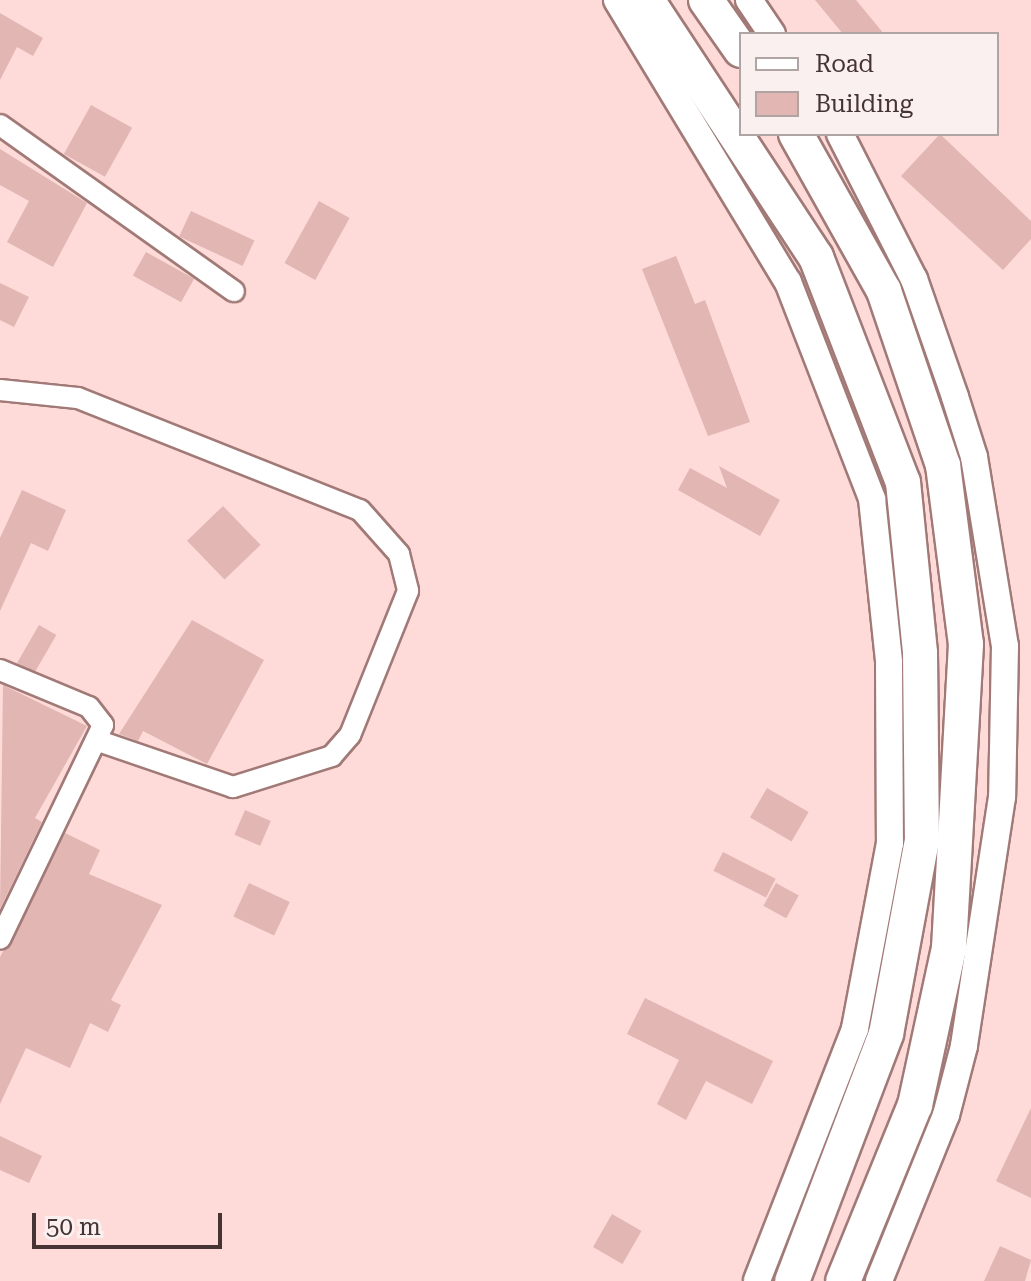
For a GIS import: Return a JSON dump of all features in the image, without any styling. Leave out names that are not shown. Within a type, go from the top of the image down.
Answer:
[{"type":"highway","points":[[647,0],[816,257],[903,482],[920,653],[922,840],[886,1034],[792,1281]]},
{"type":"highway","points":[[706,0],[739,47]]},
{"type":"highway","points":[[797,136],[884,291],[943,465],[966,644],[949,948],[915,1105],[843,1281]]},
{"type":"street","points":[[617,0],[788,282],[872,499],[889,662],[890,843],[855,1029],[757,1281]]},
{"type":"street","points":[[749,0],[771,32]]},
{"type":"street","points":[[0,125],[234,291]]},
{"type":"street","points":[[841,136],[914,279],[964,427],[1005,646],[1002,797],[964,1046],[946,1115],[879,1281]]},
{"type":"street","points":[[0,390],[78,398],[360,510],[399,554],[408,591],[350,735],[332,756],[233,787],[99,741]]},
{"type":"street","points":[[0,670],[89,707],[103,725],[99,741],[0,939]]},
{"type":"building","points":[[815,0],[856,0],[882,32],[841,32]]},
{"type":"building","points":[[0,13],[43,38],[33,56],[17,47],[0,80]]},
{"type":"building","points":[[91,105],[132,128],[105,177],[64,154]]},
{"type":"building","points":[[938,136],[942,136],[1031,221],[1031,239],[1003,270],[901,176]]},
{"type":"building","points":[[0,149],[87,203],[53,267],[7,242],[29,201],[0,185]]},
{"type":"building","points":[[319,201],[350,218],[315,280],[285,263]]},
{"type":"building","points":[[191,211],[254,241],[243,266],[179,236]]},
{"type":"building","points":[[146,252],[194,279],[181,302],[133,276]]},
{"type":"building","points":[[676,256],[695,304],[705,300],[750,422],[708,436],[642,269]]},
{"type":"building","points":[[0,283],[29,297],[14,327],[0,320]]},
{"type":"building","points":[[719,466],[780,500],[760,536],[678,490],[690,468],[727,488]]},
{"type":"building","points":[[22,490],[66,510],[48,551],[31,543],[0,611],[0,538]]},
{"type":"building","points":[[223,506],[261,545],[225,580],[187,541]]},
{"type":"building","points":[[192,620],[264,660],[207,764],[143,731],[138,741],[119,734]]},
{"type":"building","points":[[39,625],[56,635],[34,673],[17,663]]},
{"type":"building","points":[[3,685],[87,726],[35,818],[42,822],[0,909]]},
{"type":"building","points":[[767,788],[809,812],[792,841],[750,817]]},
{"type":"building","points":[[245,810],[271,821],[260,846],[234,835]]},
{"type":"building","points":[[65,833],[100,850],[89,874],[162,905],[111,1000],[121,1005],[108,1032],[90,1023],[70,1068],[26,1048],[0,1104],[0,957]]},
{"type":"building","points":[[723,852],[776,879],[766,897],[713,871]]},
{"type":"building","points":[[249,883],[290,902],[274,936],[233,917]]},
{"type":"building","points":[[776,883],[799,896],[786,918],[763,906]]},
{"type":"building","points":[[645,998],[773,1061],[752,1104],[706,1081],[686,1120],[657,1104],[679,1060],[627,1034]]},
{"type":"building","points":[[1031,1108],[1031,1198],[996,1181]]},
{"type":"building","points":[[0,1136],[42,1156],[29,1183],[0,1170]]},
{"type":"building","points":[[612,1214],[641,1231],[622,1264],[593,1247]]},
{"type":"building","points":[[1000,1246],[1031,1260],[1025,1281],[984,1281]]}]
